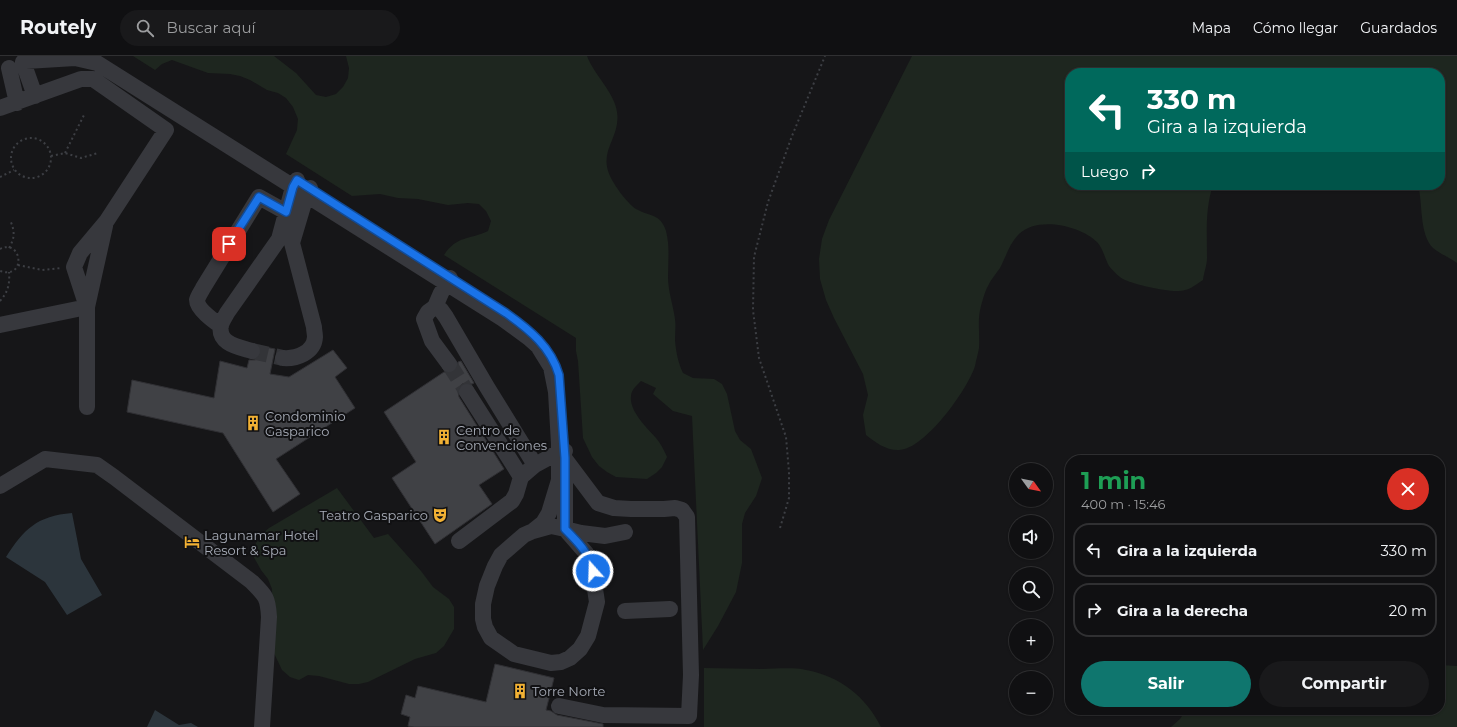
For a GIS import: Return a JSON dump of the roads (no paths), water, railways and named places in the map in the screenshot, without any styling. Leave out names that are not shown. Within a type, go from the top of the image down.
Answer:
[{"type":"street","points":[[104,56],[301,188]]},
{"type":"street","points":[[13,66],[75,58],[97,63],[301,188],[448,281],[525,326],[545,346],[556,364],[559,375],[565,529],[586,553],[591,563],[597,602],[588,636],[580,649],[570,658],[561,662],[551,663],[514,654],[491,638],[485,628],[483,619],[483,604],[495,566],[501,556],[524,535],[551,526],[565,529],[581,533],[605,536],[625,532]]},
{"type":"street","points":[[13,66],[35,96]]},
{"type":"street","points":[[13,66],[17,103]]},
{"type":"street","points":[[0,108],[81,79],[93,79],[166,130],[106,222],[80,253],[74,267],[87,307]]},
{"type":"street","points":[[283,358],[292,358],[307,352],[312,346],[315,338],[314,327],[286,241],[286,212],[301,188]]},
{"type":"street","points":[[252,351],[229,344],[222,336],[221,326],[227,313],[286,241],[301,188]]},
{"type":"street","points":[[221,326],[205,314],[198,304],[197,298],[259,197],[286,212]]},
{"type":"street","points":[[87,407],[87,307],[106,222]]},
{"type":"street","points":[[448,281],[438,298],[436,307],[428,312],[424,319],[432,341],[449,364]]},
{"type":"street","points":[[0,325],[87,307]]},
{"type":"street","points":[[436,307],[441,310],[446,317],[535,465]]},
{"type":"street","points":[[467,392],[521,477]]},
{"type":"street","points":[[459,541],[512,501],[516,494],[521,477],[535,465],[563,454]]},
{"type":"street","points":[[533,531],[549,514],[559,480],[563,454]]},
{"type":"street","points":[[560,706],[603,715],[689,722],[691,675],[687,517],[682,510],[675,508],[614,508],[598,502],[563,454]]},
{"type":"street","points":[[0,486],[45,459],[97,466],[114,477],[252,582],[263,593],[268,602],[262,727]]},
{"type":"street","points":[[591,563],[594,549],[605,536]]},
{"type":"street","points":[[625,611],[670,609]]},
{"type":"tunnel","points":[[252,351],[283,358]]},
{"type":"tunnel","points":[[449,364],[467,392]]},
{"type":"place","name":"Condominio Gasparico","points":[[253,423]]},
{"type":"place","name":"Centro de Convenciones","points":[[444,437]]},
{"type":"place","name":"Teatro Gasparico","points":[[440,515]]},
{"type":"place","name":"Lagunamar Hotel Resort & Spa","points":[[192,542]]},
{"type":"place","name":"Torre Norte","points":[[520,691]]}]
